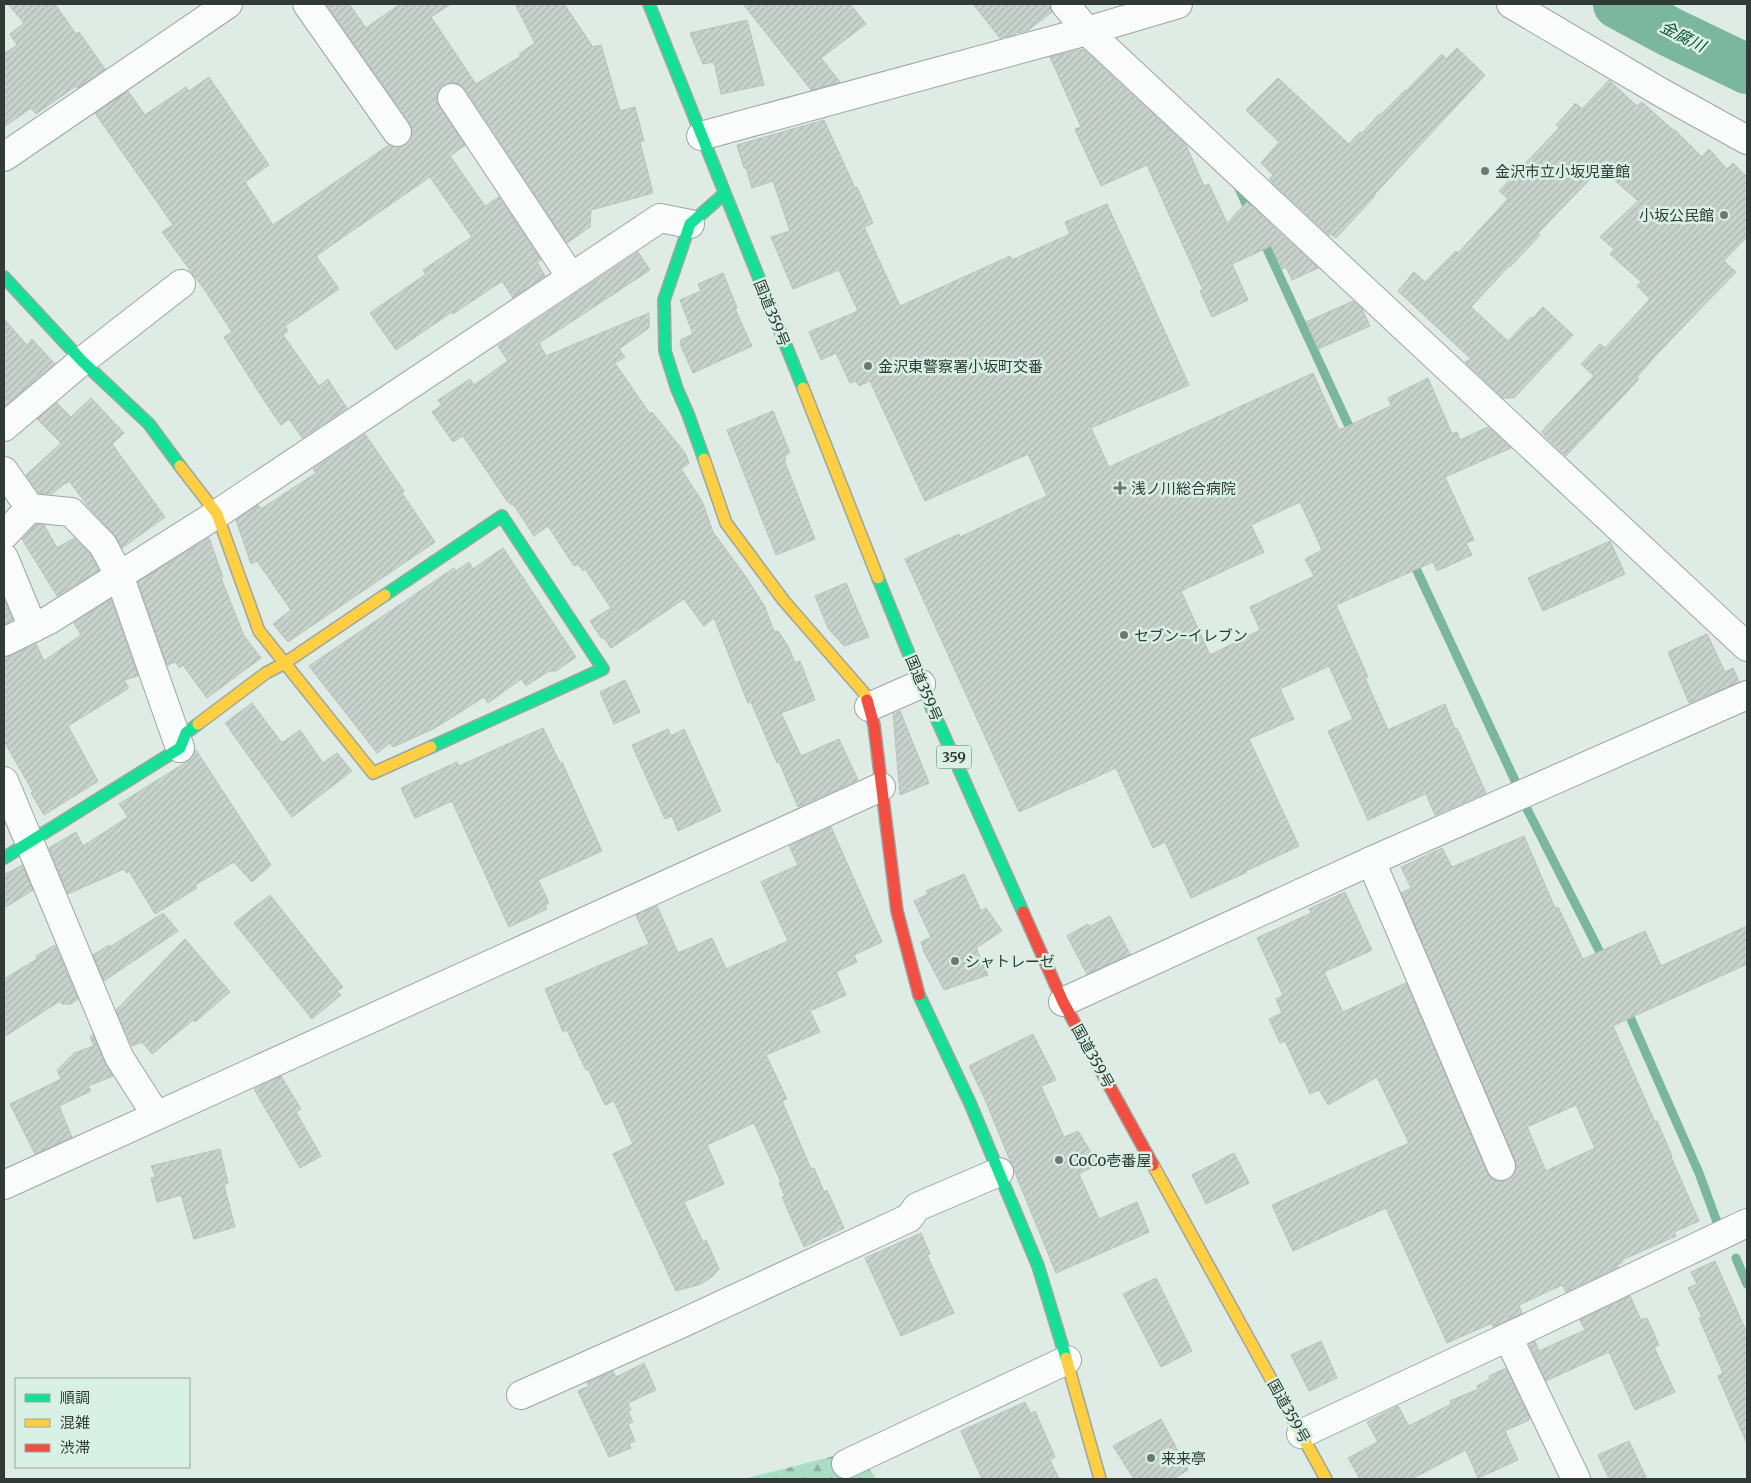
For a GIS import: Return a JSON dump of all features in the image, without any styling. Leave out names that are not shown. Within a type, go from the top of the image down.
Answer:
[{"type":"main road","name":"国道359号","points":[[649,4],[922,684],[1063,1002],[1326,1479]]},
{"type":"main road","points":[[724,194],[690,224],[664,300],[665,350],[676,389],[688,414],[726,523],[784,601],[865,694],[874,725],[880,787],[897,911],[920,1000],[970,1103],[1038,1266],[1067,1360],[1100,1479]]},
{"type":"main road","points":[[4,277],[82,361],[149,424],[217,514],[259,631],[285,663],[373,773],[604,669],[502,516],[285,663],[266,673],[186,733],[180,748],[4,858]]},
{"type":"street","points":[[4,157],[228,4]]},
{"type":"street","points":[[307,4],[398,132]]},
{"type":"street","points":[[1065,4],[1087,31],[1747,647]]},
{"type":"street","points":[[701,136],[1087,31],[1178,4]]},
{"type":"street","points":[[1511,4],[1662,93],[1747,140]]},
{"type":"street","points":[[452,98],[571,277]]},
{"type":"street","points":[[4,642],[49,620],[217,514],[660,218],[690,224]]},
{"type":"street","points":[[4,428],[82,361],[180,284]]},
{"type":"street","points":[[4,471],[30,508],[71,512],[103,545],[119,575],[180,748]]},
{"type":"street","points":[[4,535],[30,508]]},
{"type":"street","points":[[4,558],[33,628]]},
{"type":"street","points":[[868,707],[922,684]]},
{"type":"street","points":[[1063,1002],[1371,860],[1747,696]]},
{"type":"street","points":[[4,781],[119,1057],[156,1115]]},
{"type":"street","points":[[4,1185],[880,787]]},
{"type":"street","points":[[1371,860],[1501,1166]]},
{"type":"street","points":[[521,1395],[676,1326],[909,1218],[917,1208],[999,1172]]},
{"type":"street","points":[[1301,1434],[1747,1223]]},
{"type":"street","points":[[1508,1337],[1576,1479]]},
{"type":"street","points":[[846,1464],[1067,1360]]},
{"type":"green space","points":[[857,1450],[876,1479],[744,1479]]},
{"type":"building","points":[[8,4],[55,4],[76,34],[79,32],[105,69],[78,88],[76,86],[36,114],[31,108],[4,127],[4,54],[17,45],[10,34],[24,23]]},
{"type":"building","points":[[326,4],[349,4],[366,28],[400,4],[451,4],[431,17],[476,84],[521,56],[519,54],[535,43],[515,4],[564,4],[593,47],[601,45],[620,111],[635,107],[644,141],[640,142],[653,193],[591,210],[590,227],[567,243],[465,89],[459,84],[452,82],[443,85],[438,91],[436,98],[439,106],[465,145],[450,156],[485,206],[499,197],[541,260],[537,262],[545,276],[513,298],[502,281],[396,350],[370,313],[426,274],[423,270],[472,237],[430,177],[316,256],[339,289],[285,326],[288,331],[283,335],[319,386],[328,379],[347,408],[302,438],[289,419],[281,425],[265,402],[224,337],[232,332],[204,289],[162,232],[173,225],[95,113],[128,91],[145,115],[186,87],[189,91],[209,77],[269,165],[245,182],[273,225],[389,145],[399,147],[406,144],[411,138],[412,130],[410,123]]},
{"type":"building","points":[[743,4],[850,4],[866,24],[821,58],[840,82],[811,90]]},
{"type":"building","points":[[973,4],[1050,4],[1052,12],[1027,31],[1017,32],[1014,35],[1000,38]]},
{"type":"building","points":[[747,20],[764,85],[721,94],[714,62],[703,64],[690,33]]},
{"type":"building","points":[[1457,48],[1485,75],[1336,238],[1327,231],[1330,236],[1269,179],[1273,175],[1261,163],[1279,142],[1246,110],[1278,78],[1349,144],[1379,114],[1406,91],[1442,54],[1446,59]]},
{"type":"building","points":[[1083,49],[1186,145],[1204,186],[1209,184],[1227,223],[1247,202],[1318,268],[1292,280],[1286,267],[1282,269],[1271,246],[1232,264],[1248,300],[1212,317],[1200,291],[1203,290],[1147,165],[1101,186],[1075,129],[1081,127],[1050,57]]},
{"type":"building","points":[[1609,80],[1637,106],[1642,102],[1674,129],[1702,157],[1709,149],[1727,169],[1733,163],[1747,177],[1747,237],[1724,261],[1736,272],[1656,355],[1637,377],[1639,379],[1566,456],[1541,432],[1594,376],[1581,364],[1600,344],[1605,348],[1650,299],[1637,286],[1641,282],[1610,254],[1614,249],[1600,237],[1638,201],[1601,168],[1538,233],[1540,235],[1471,307],[1508,341],[1543,307],[1573,335],[1514,398],[1503,398],[1465,362],[1471,359],[1398,291],[1414,272],[1425,282],[1456,251],[1458,253],[1508,199],[1499,191],[1559,128],[1556,125],[1576,103],[1582,109]]},
{"type":"building","name":"浅ノ川総合病院","points":[[824,120],[873,223],[864,227],[900,306],[1010,256],[1012,260],[1070,234],[1065,222],[1107,204],[1189,385],[1091,428],[1109,467],[1313,373],[1339,430],[1391,406],[1388,398],[1428,378],[1452,434],[1457,432],[1460,440],[1488,427],[1511,448],[1445,477],[1474,540],[1466,543],[1472,555],[1437,571],[1433,562],[1336,605],[1368,677],[1365,678],[1388,730],[1445,704],[1486,793],[1435,815],[1426,794],[1368,820],[1328,731],[1353,719],[1329,666],[1280,689],[1294,719],[1249,739],[1299,846],[1247,872],[1191,898],[1165,842],[1153,848],[1116,768],[1019,812],[905,559],[959,534],[960,537],[1047,496],[1028,454],[925,501],[870,381],[859,386],[856,381],[850,383],[836,353],[821,360],[809,332],[858,311],[839,270],[793,289],[771,237],[790,231],[773,181],[752,188],[737,145]],"holes":[[[1300,502],[1322,550],[1305,559],[1314,576],[1250,607],[1260,630],[1210,655],[1181,591],[1264,552],[1251,525]]]},
{"type":"building","points":[[638,252],[650,270],[539,343],[546,356],[649,313],[649,328],[619,349],[625,357],[615,363],[650,414],[652,412],[685,453],[689,463],[681,469],[702,501],[713,532],[765,607],[774,632],[778,631],[789,648],[795,663],[800,661],[815,700],[781,713],[801,756],[839,739],[858,780],[798,807],[751,702],[748,703],[714,618],[704,626],[684,599],[611,648],[604,638],[602,639],[590,621],[611,608],[585,569],[583,571],[578,564],[574,566],[548,526],[534,536],[515,507],[507,501],[463,436],[453,442],[432,412],[442,405],[438,400],[470,379],[474,385],[508,361],[498,346]]},
{"type":"building","points":[[723,273],[737,308],[735,309],[752,346],[693,373],[681,346],[680,340],[693,334],[680,300],[701,291],[698,284]]},
{"type":"building","points":[[1353,301],[1362,309],[1370,326],[1318,349],[1306,322]]},
{"type":"building","points":[[4,319],[27,345],[32,339],[55,364],[4,407]]},
{"type":"building","points":[[91,398],[124,433],[112,444],[165,517],[122,548],[114,534],[91,510],[69,481],[52,494],[39,493],[26,475],[61,443],[37,419],[57,403],[71,417]]},
{"type":"building","points":[[773,411],[790,453],[784,456],[786,460],[784,460],[815,539],[776,555],[727,430]]},
{"type":"building","points":[[365,434],[404,491],[402,493],[435,542],[288,642],[273,624],[291,610],[257,561],[251,564],[236,520],[258,505],[261,509],[316,473],[313,469]]},
{"type":"building","points":[[36,524],[44,525],[57,548],[74,538],[90,554],[99,570],[57,596],[22,539]]},
{"type":"building","points":[[209,538],[223,577],[221,578],[244,636],[261,658],[207,698],[183,665],[179,668],[176,662],[167,665],[138,582]]},
{"type":"building","points":[[1610,541],[1625,574],[1543,611],[1528,578]]},
{"type":"building","points":[[503,548],[576,657],[556,671],[549,671],[526,686],[521,679],[488,703],[484,697],[435,728],[393,747],[390,743],[377,753],[309,666],[454,568],[456,571],[469,562],[473,569]]},
{"type":"building","points":[[846,583],[869,637],[844,646],[828,628],[815,596]]},
{"type":"building","points":[[4,598],[13,620],[4,625]]},
{"type":"building","points":[[111,599],[138,676],[124,680],[129,688],[68,726],[98,781],[44,815],[4,741],[4,657],[11,656],[36,644],[44,661],[81,635],[74,623]]},
{"type":"building","points":[[1707,634],[1725,672],[1733,668],[1739,682],[1689,703],[1668,652]]},
{"type":"building","points":[[625,680],[640,712],[614,724],[600,692]]},
{"type":"building","points":[[252,703],[282,743],[300,730],[323,763],[337,753],[352,771],[292,817],[225,723]]},
{"type":"building","points":[[900,711],[929,783],[900,795],[893,714]]},
{"type":"building","points":[[543,728],[560,763],[562,762],[602,851],[538,880],[549,903],[545,905],[547,909],[509,927],[452,801],[415,818],[401,788],[457,762],[459,766]]},
{"type":"building","points":[[668,729],[671,736],[684,729],[721,811],[678,831],[672,816],[665,819],[632,745]]},
{"type":"building","points":[[196,750],[271,865],[252,882],[234,862],[195,885],[197,888],[155,914],[129,871],[127,873],[124,869],[68,894],[49,848],[76,832],[83,846],[128,817],[119,804],[188,761]]},
{"type":"building","points":[[831,827],[882,942],[854,955],[857,962],[836,972],[846,995],[810,1011],[820,1032],[766,1055],[787,1099],[782,1101],[811,1169],[814,1168],[824,1192],[827,1190],[844,1228],[804,1247],[782,1197],[785,1196],[779,1183],[781,1182],[754,1123],[707,1145],[724,1184],[684,1202],[703,1242],[706,1240],[719,1269],[713,1276],[701,1284],[676,1291],[613,1154],[633,1144],[614,1101],[605,1105],[567,1030],[563,1032],[545,989],[649,944],[636,915],[657,906],[678,953],[712,938],[726,969],[788,941],[761,882],[798,865],[789,846]]},
{"type":"building","points":[[1524,836],[1555,908],[1558,907],[1583,959],[1645,931],[1661,966],[1747,926],[1747,964],[1613,1026],[1655,1122],[1657,1121],[1699,1221],[1674,1232],[1676,1236],[1622,1260],[1623,1262],[1617,1265],[1618,1267],[1566,1292],[1562,1285],[1519,1305],[1522,1313],[1493,1327],[1492,1323],[1447,1343],[1386,1208],[1293,1251],[1272,1205],[1409,1143],[1377,1077],[1328,1105],[1319,1090],[1310,1094],[1285,1041],[1280,1043],[1269,1019],[1282,1013],[1276,999],[1283,995],[1257,938],[1311,913],[1309,909],[1345,892],[1372,950],[1324,972],[1343,1012],[1406,983],[1487,1172],[1492,1179],[1500,1182],[1507,1180],[1514,1175],[1517,1167],[1515,1160],[1401,893],[1411,888],[1401,867],[1442,848],[1452,867]],"holes":[[[1576,1105],[1595,1148],[1546,1171],[1527,1127]]]},
{"type":"building","points":[[22,865],[33,890],[4,908],[4,874]]},
{"type":"building","name":"シャトレーゼ","points":[[964,874],[981,911],[986,908],[1002,931],[976,948],[988,975],[944,990],[924,952],[921,942],[931,937],[914,901],[928,894],[926,891]]},
{"type":"building","points":[[270,895],[343,987],[337,991],[341,995],[312,1019],[234,923]]},
{"type":"building","points":[[163,913],[178,931],[104,981],[93,955],[109,945],[110,947]]},
{"type":"building","points":[[1110,916],[1130,954],[1087,974],[1067,936],[1088,924],[1089,927]]},
{"type":"building","points":[[185,939],[230,992],[195,1022],[193,1020],[152,1054],[142,1042],[132,1046],[116,1010]]},
{"type":"building","points":[[55,945],[78,999],[71,1004],[62,1004],[60,1001],[4,1037],[4,979],[37,959],[36,956]]},
{"type":"building","points":[[93,1034],[105,1063],[113,1076],[88,1086],[91,1091],[59,1106],[72,1137],[35,1154],[10,1104],[61,1079],[57,1070],[74,1053],[94,1046],[90,1037]]},
{"type":"building","points":[[1033,1034],[1056,1080],[1041,1086],[1064,1137],[1078,1131],[1098,1164],[1079,1174],[1099,1219],[1137,1202],[1149,1232],[1056,1273],[984,1097],[969,1066]]},
{"type":"building","points":[[281,1076],[301,1109],[296,1112],[321,1156],[300,1168],[254,1089]]},
{"type":"building","points":[[220,1149],[228,1183],[224,1185],[235,1227],[194,1239],[181,1195],[157,1202],[151,1178],[156,1177],[151,1166]]},
{"type":"building","points":[[1234,1153],[1249,1183],[1206,1204],[1192,1175]]},
{"type":"building","points":[[921,1233],[930,1254],[927,1255],[954,1313],[901,1336],[865,1258]]},
{"type":"building","points":[[1715,1261],[1747,1333],[1747,1444],[1718,1376],[1723,1373],[1699,1318],[1702,1317],[1688,1288],[1697,1284],[1691,1272]]},
{"type":"building","points":[[1156,1278],[1192,1351],[1161,1367],[1123,1294]]},
{"type":"building","points":[[1630,1296],[1641,1320],[1647,1318],[1659,1345],[1654,1347],[1675,1392],[1635,1410],[1609,1352],[1546,1381],[1529,1344],[1535,1341],[1539,1351],[1585,1330],[1580,1320]]},
{"type":"building","points":[[1321,1341],[1337,1378],[1309,1391],[1291,1355]]},
{"type":"building","points":[[644,1363],[656,1390],[628,1403],[631,1410],[628,1411],[633,1422],[628,1424],[635,1441],[629,1444],[631,1448],[609,1457],[578,1391],[589,1386],[587,1383],[613,1371],[616,1377]]},
{"type":"building","points":[[1506,1368],[1529,1417],[1529,1420],[1505,1431],[1518,1460],[1478,1478],[1466,1450],[1412,1479],[1360,1479],[1348,1458],[1378,1442],[1367,1422],[1398,1406],[1409,1426],[1451,1404],[1450,1401],[1478,1389],[1477,1386],[1490,1379],[1489,1376]]},
{"type":"building","points":[[1025,1402],[1031,1414],[1035,1411],[1055,1457],[1050,1460],[1059,1479],[982,1479],[961,1431]]},
{"type":"building","name":"来来亭","points":[[1161,1419],[1188,1470],[1173,1479],[1134,1479],[1113,1446]]},
{"type":"building","points":[[1629,1441],[1647,1479],[1609,1479],[1598,1455]]},
{"type":"waterway","name":"金腐川","points":[[1618,4],[1670,32],[1747,69]]},
{"type":"waterway","points":[[1237,184],[1250,213]]},
{"type":"waterway","points":[[1262,238],[1353,435]]},
{"type":"waterway","points":[[1412,560],[1518,787]]},
{"type":"waterway","points":[[1526,807],[1605,962]]},
{"type":"waterway","points":[[1626,1008],[1699,1173],[1717,1222]]},
{"type":"waterway","points":[[1736,1258],[1747,1284]]},
{"type":"traffic: fast","points":[[649,4],[803,388]]},
{"type":"traffic: fast","points":[[704,459],[677,389],[665,351],[664,300],[690,224],[724,194]]},
{"type":"traffic: fast","points":[[4,277],[82,361],[149,424],[180,466]]},
{"type":"traffic: fast","points":[[385,595],[502,516],[603,669],[431,747]]},
{"type":"traffic: fast","points":[[878,578],[921,684],[1023,912]]},
{"type":"traffic: fast","points":[[4,858],[180,748],[186,733],[198,724]]},
{"type":"traffic: fast","points":[[919,995],[970,1103],[1038,1266],[1066,1358]]},
{"type":"traffic: slow","points":[[803,388],[878,578]]},
{"type":"traffic: slow","points":[[704,459],[726,523],[784,601],[865,694],[867,700]]},
{"type":"traffic: slow","points":[[180,466],[217,514],[259,631],[373,773],[431,747]]},
{"type":"traffic: slow","points":[[198,724],[266,673],[285,663],[385,595]]},
{"type":"traffic: slow","points":[[1153,1165],[1326,1479]]},
{"type":"traffic: slow","points":[[1066,1358],[1100,1479]]},
{"type":"traffic: jam","points":[[867,700],[874,725],[897,911],[919,995]]},
{"type":"traffic: jam","points":[[1023,912],[1063,1002],[1153,1165]]},
{"type":"place","name":"金沢市立小坂児童館","points":[[1485,171]]},
{"type":"place","name":"小坂公民館","points":[[1724,215]]},
{"type":"place","name":"金沢東警察署小坂町交番","points":[[868,366]]},
{"type":"place","name":"浅ノ川総合病院","points":[[1120,488]]},
{"type":"place","name":"セブン-イレブン","points":[[1124,635]]},
{"type":"place","name":"シャトレーゼ","points":[[955,961]]},
{"type":"place","name":"CoCo壱番屋","points":[[1059,1160]]},
{"type":"place","name":"来来亭","points":[[1151,1458]]}]
